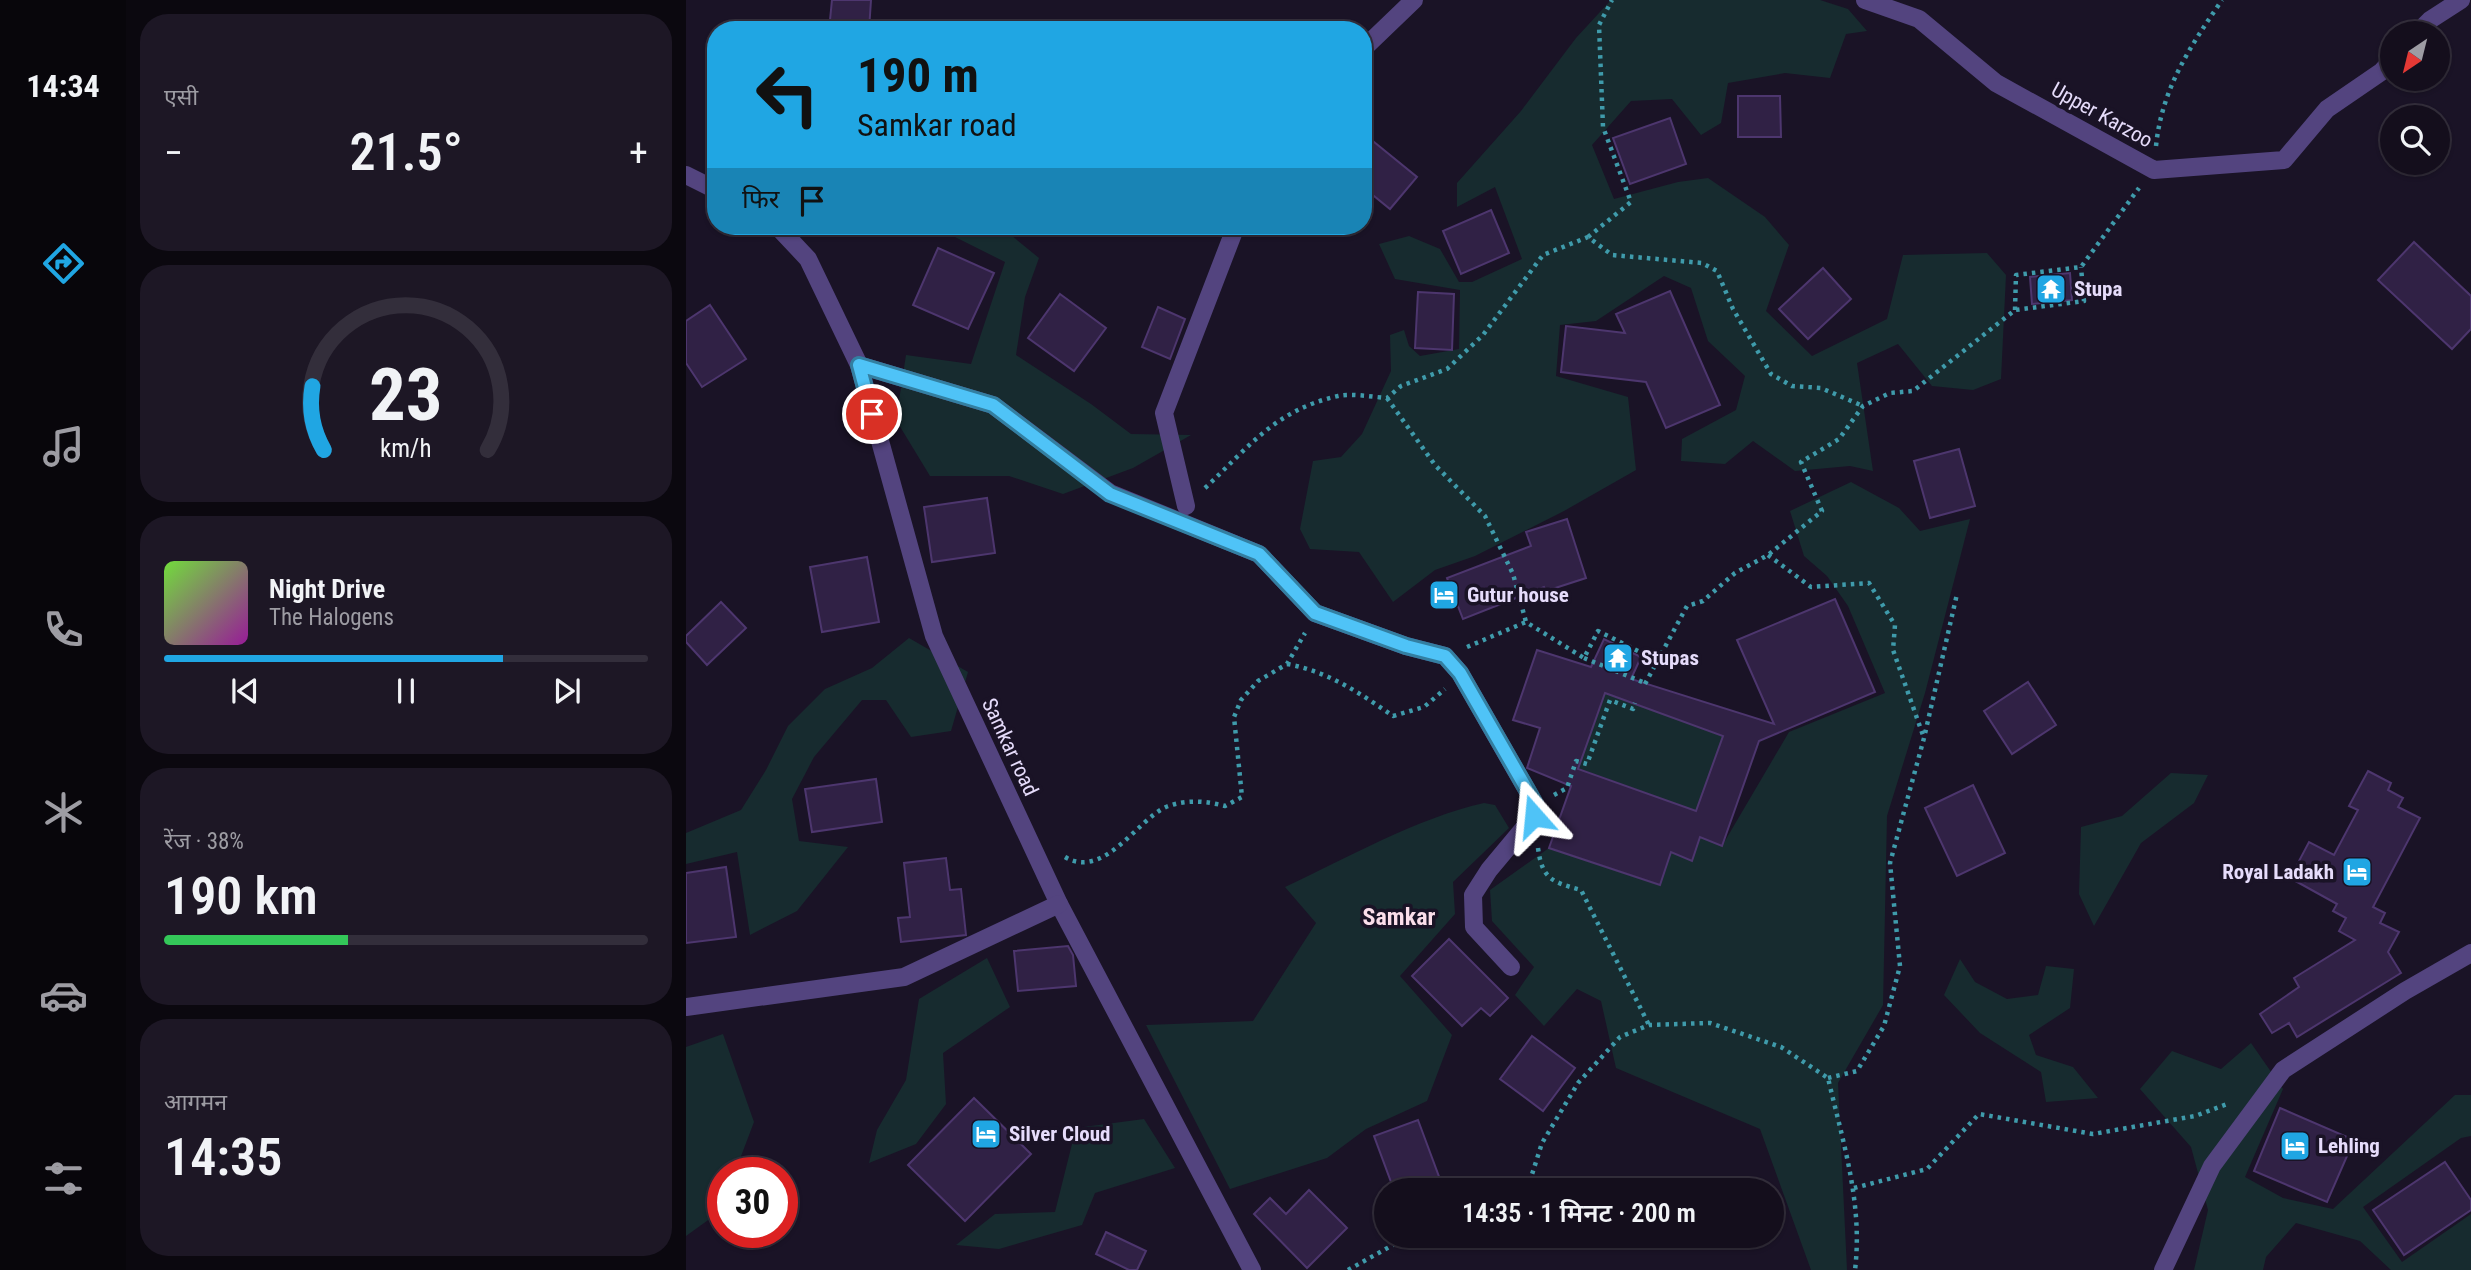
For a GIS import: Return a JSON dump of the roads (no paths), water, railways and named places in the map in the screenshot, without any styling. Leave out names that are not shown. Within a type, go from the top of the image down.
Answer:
[{"type":"street","points":[[1372,40],[1414,0]]},
{"type":"street","name":"Upper Karzoo","points":[[1865,0],[1919,19],[1996,83],[2154,170],[2284,160],[2328,109],[2380,73]]},
{"type":"street","points":[[2429,21],[2461,0]]},
{"type":"street","points":[[686,175],[707,186]]},
{"type":"street","name":"Samkar road","points":[[785,235],[808,259],[859,365],[934,636],[1059,904],[1252,1270]]},
{"type":"street","points":[[1186,506],[1164,414],[1233,235]]},
{"type":"street","points":[[859,365],[993,405],[1110,494],[1259,554],[1315,613],[1406,646],[1445,656],[1460,673],[1534,810],[1473,895],[1474,927],[1511,967]]},
{"type":"street","points":[[686,1007],[904,977],[1059,904]]},
{"type":"street","points":[[2163,1270],[2212,1166],[2283,1070],[2405,991],[2471,953]]},
{"type":"place","name":"Stupa","points":[[2051,289]]},
{"type":"place","name":"Gutur house","points":[[1444,595]]},
{"type":"place","name":"Stupas","points":[[1618,658]]},
{"type":"place","name":"Royal Ladakh","points":[[2357,872]]},
{"type":"place","name":"Silver Cloud","points":[[986,1134]]},
{"type":"place","name":"Lehling","points":[[2295,1146]]},
{"type":"district","name":"Samkar","points":[[1399,917]]}]
